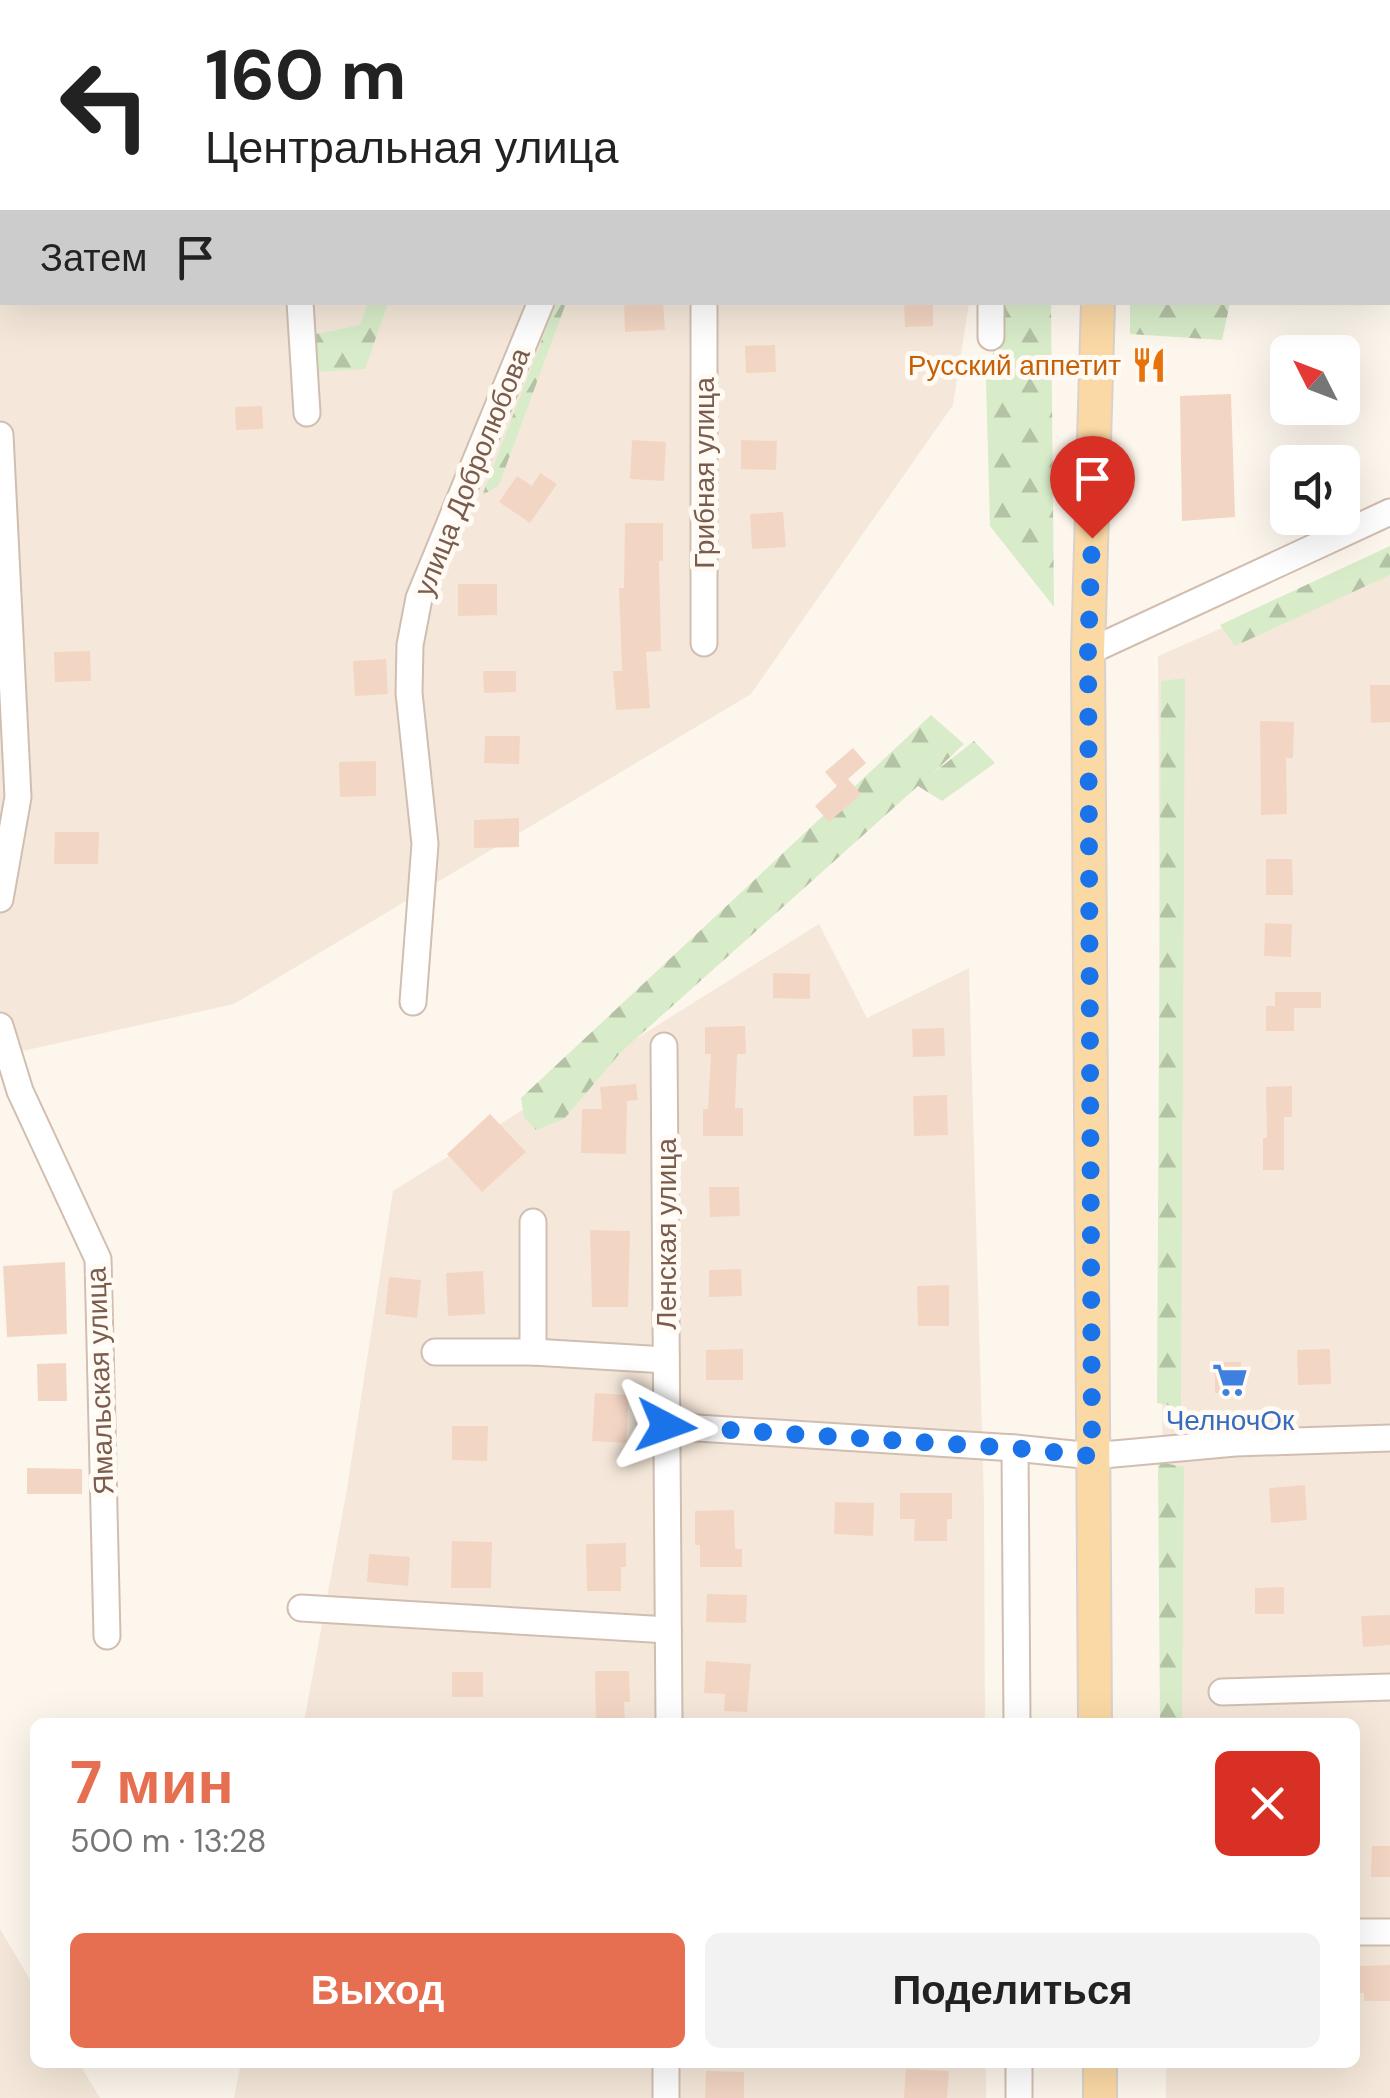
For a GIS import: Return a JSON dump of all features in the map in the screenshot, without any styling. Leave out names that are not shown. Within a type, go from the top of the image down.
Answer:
[{"type":"main road","points":[[1095,1718],[1088,652],[1098,305]]},
{"type":"main road","points":[[1100,2068],[1100,2098]]},
{"type":"street","points":[[300,305],[307,413]]},
{"type":"street","name":"улица Добролюбова","points":[[412,1002],[425,844],[410,693],[413,630],[419,598],[540,305]]},
{"type":"street","name":"Грибная улица","points":[[704,305],[704,643]]},
{"type":"street","points":[[990,337],[992,305]]},
{"type":"street","points":[[0,436],[18,797],[5,839],[0,899]]},
{"type":"street","points":[[1088,652],[1390,512]]},
{"type":"street","name":"Ямальская улица","points":[[0,1026],[20,1091],[98,1259],[107,1636]]},
{"type":"street","name":"Ленская улица","points":[[664,1046],[668,1718]]},
{"type":"street","points":[[532,1352],[533,1222]]},
{"type":"street","points":[[435,1352],[532,1352],[666,1360]]},
{"type":"street","points":[[666,1426],[1092,1456],[1235,1443],[1390,1438]]},
{"type":"street","points":[[1015,1448],[1017,1718]]},
{"type":"street","points":[[301,1608],[668,1630]]},
{"type":"street","points":[[1222,1692],[1390,1687]]},
{"type":"street","points":[[1360,1932],[1390,1932]]},
{"type":"street","points":[[666,2068],[666,2098]]},
{"type":"street","points":[[1018,2068],[1019,2098]]},
{"type":"shaded area","points":[[0,305],[969,305],[953,405],[751,694],[234,1004],[0,1056]]},
{"type":"shaded area","points":[[1390,555],[1390,2098],[1166,2098],[1166,2068],[1360,2068],[1360,1718],[1164,1718],[1158,656]]},
{"type":"shaded area","points":[[819,924],[867,1018],[969,968],[984,1505],[985,1718],[305,1718],[347,1489],[393,1191]]},
{"type":"shaded area","points":[[0,1929],[30,1980],[30,2068],[82,2068],[100,2098],[0,2098]]},
{"type":"shaded area","points":[[240,2068],[986,2068],[986,2098],[234,2098]]},
{"type":"green space","points":[[367,305],[387,305],[365,369],[316,372],[302,337],[360,325]]},
{"type":"green space","points":[[555,305],[565,305],[499,485],[482,496]]},
{"type":"green space","points":[[1005,305],[1051,305],[1054,607],[990,526],[986,380]]},
{"type":"green space","points":[[1130,305],[1230,305],[1222,340],[1130,334]]},
{"type":"green space","points":[[1390,546],[1390,575],[1235,646],[1220,625]]},
{"type":"green space","points":[[1185,678],[1181,1407],[1157,1403],[1161,681]]},
{"type":"green space","points":[[931,715],[964,744],[932,774],[974,741],[995,763],[942,801],[918,786],[621,1052],[564,1119],[536,1130],[524,1117],[521,1098]]},
{"type":"green space","points":[[1158,1462],[1184,1467],[1182,1718],[1160,1718]]},
{"type":"building","points":[[624,305],[663,305],[665,330],[625,332]]},
{"type":"building","points":[[904,305],[933,305],[933,326],[905,327]]},
{"type":"building","points":[[775,345],[776,372],[746,373],[745,346]]},
{"type":"building","points":[[1231,394],[1235,517],[1182,521],[1180,396]]},
{"type":"building","points":[[262,406],[263,429],[236,430],[235,407]]},
{"type":"building","points":[[632,440],[666,442],[664,481],[630,479]]},
{"type":"building","points":[[741,440],[777,441],[776,470],[741,469]]},
{"type":"building","points":[[540,473],[557,484],[530,523],[499,502],[517,476],[532,486]]},
{"type":"building","points":[[783,512],[786,547],[752,549],[750,514]]},
{"type":"building","points":[[625,523],[663,523],[663,561],[659,561],[661,651],[646,652],[650,708],[616,710],[613,671],[622,671],[619,588],[624,588]]},
{"type":"building","points":[[458,584],[497,584],[497,615],[458,616]]},
{"type":"building","points":[[90,651],[91,681],[55,682],[54,652]]},
{"type":"building","points":[[386,659],[388,694],[355,696],[353,661]]},
{"type":"building","points":[[483,671],[516,671],[516,692],[484,693]]},
{"type":"building","points":[[1370,685],[1390,685],[1390,722],[1371,723]]},
{"type":"building","points":[[1260,721],[1294,722],[1293,758],[1286,758],[1287,814],[1261,815]]},
{"type":"building","points":[[485,736],[520,736],[519,764],[484,763]]},
{"type":"building","points":[[853,748],[866,763],[848,779],[861,794],[829,822],[815,806],[837,786],[825,772]]},
{"type":"building","points":[[376,761],[376,796],[340,797],[339,762]]},
{"type":"building","points":[[519,818],[519,847],[474,848],[474,820]]},
{"type":"building","points":[[55,832],[99,832],[98,864],[54,864]]},
{"type":"building","points":[[1266,859],[1292,859],[1293,895],[1266,895]]},
{"type":"building","points":[[1265,923],[1292,924],[1291,957],[1264,956]]},
{"type":"building","points":[[773,973],[810,974],[810,999],[773,998]]},
{"type":"building","points":[[1275,992],[1321,992],[1321,1008],[1294,1008],[1294,1031],[1266,1031],[1266,1006],[1275,1006]]},
{"type":"building","points":[[745,1026],[746,1054],[737,1054],[735,1108],[743,1108],[743,1136],[703,1136],[711,1054],[705,1054],[705,1027]]},
{"type":"building","points":[[944,1028],[945,1056],[913,1057],[912,1029]]},
{"type":"building","points":[[636,1084],[638,1100],[627,1101],[626,1154],[581,1153],[582,1109],[602,1109],[600,1087]]},
{"type":"building","points":[[1292,1086],[1292,1117],[1284,1117],[1284,1170],[1263,1170],[1266,1087]]},
{"type":"building","points":[[947,1095],[948,1135],[914,1136],[913,1096]]},
{"type":"building","points":[[490,1114],[526,1152],[482,1192],[447,1154]]},
{"type":"building","points":[[709,1187],[739,1187],[740,1216],[710,1217]]},
{"type":"building","points":[[590,1230],[630,1231],[628,1307],[592,1307]]},
{"type":"building","points":[[65,1262],[67,1334],[7,1337],[3,1266]]},
{"type":"building","points":[[741,1269],[742,1296],[709,1297],[709,1270]]},
{"type":"building","points":[[483,1271],[485,1314],[448,1316],[446,1273]]},
{"type":"building","points":[[389,1277],[421,1280],[417,1318],[385,1314]]},
{"type":"building","points":[[949,1285],[949,1326],[918,1326],[917,1286]]},
{"type":"building","points":[[743,1349],[743,1380],[706,1380],[706,1350]]},
{"type":"building","points":[[1330,1349],[1331,1384],[1298,1385],[1297,1350]]},
{"type":"building","points":[[1215,1362],[1241,1362],[1241,1394],[1215,1393]]},
{"type":"building","points":[[66,1363],[67,1401],[38,1401],[37,1364]]},
{"type":"building","points":[[595,1393],[629,1395],[626,1443],[592,1441]]},
{"type":"building","points":[[452,1426],[488,1426],[487,1461],[452,1460]]},
{"type":"building","points":[[27,1468],[82,1469],[82,1494],[27,1494]]},
{"type":"building","points":[[1305,1485],[1307,1520],[1271,1523],[1269,1488]]},
{"type":"building","points":[[900,1493],[952,1493],[947,1541],[914,1541],[915,1519],[900,1519]]},
{"type":"building","points":[[835,1502],[874,1503],[873,1536],[834,1534]]},
{"type":"building","points":[[734,1510],[735,1549],[742,1549],[742,1567],[700,1567],[700,1545],[695,1545],[695,1511]]},
{"type":"building","points":[[452,1541],[492,1542],[491,1588],[451,1588]]},
{"type":"building","points":[[626,1543],[621,1591],[587,1591],[586,1544]]},
{"type":"building","points":[[369,1554],[410,1557],[408,1586],[367,1582]]},
{"type":"building","points":[[1284,1587],[1284,1614],[1255,1614],[1255,1588]]},
{"type":"building","points":[[707,1594],[747,1595],[746,1623],[706,1622]]},
{"type":"building","points":[[1390,1615],[1390,1645],[1363,1647],[1361,1616]]},
{"type":"building","points":[[706,1661],[751,1664],[747,1712],[724,1711],[725,1694],[704,1693]]},
{"type":"building","points":[[595,1671],[629,1671],[630,1702],[624,1702],[625,1718],[596,1718]]},
{"type":"building","points":[[452,1672],[483,1672],[483,1697],[452,1697]]},
{"type":"building","points":[[1372,1846],[1390,1846],[1390,1877],[1371,1877]]},
{"type":"building","points":[[1390,1965],[1390,2001],[1364,2001],[1364,1993],[1360,1993],[1360,1966]]},
{"type":"building","points":[[906,2069],[949,2071],[947,2098],[904,2098]]},
{"type":"building","points":[[706,2071],[744,2072],[744,2098],[705,2098]]},
{"type":"place","name":"Русский аппетит","points":[[1149,365]]},
{"type":"place","name":"ЧелночОк","points":[[1230,1380]]},
{"type":"route","points":[[666,1426],[1092,1456],[1088,652],[1092,538]]}]
